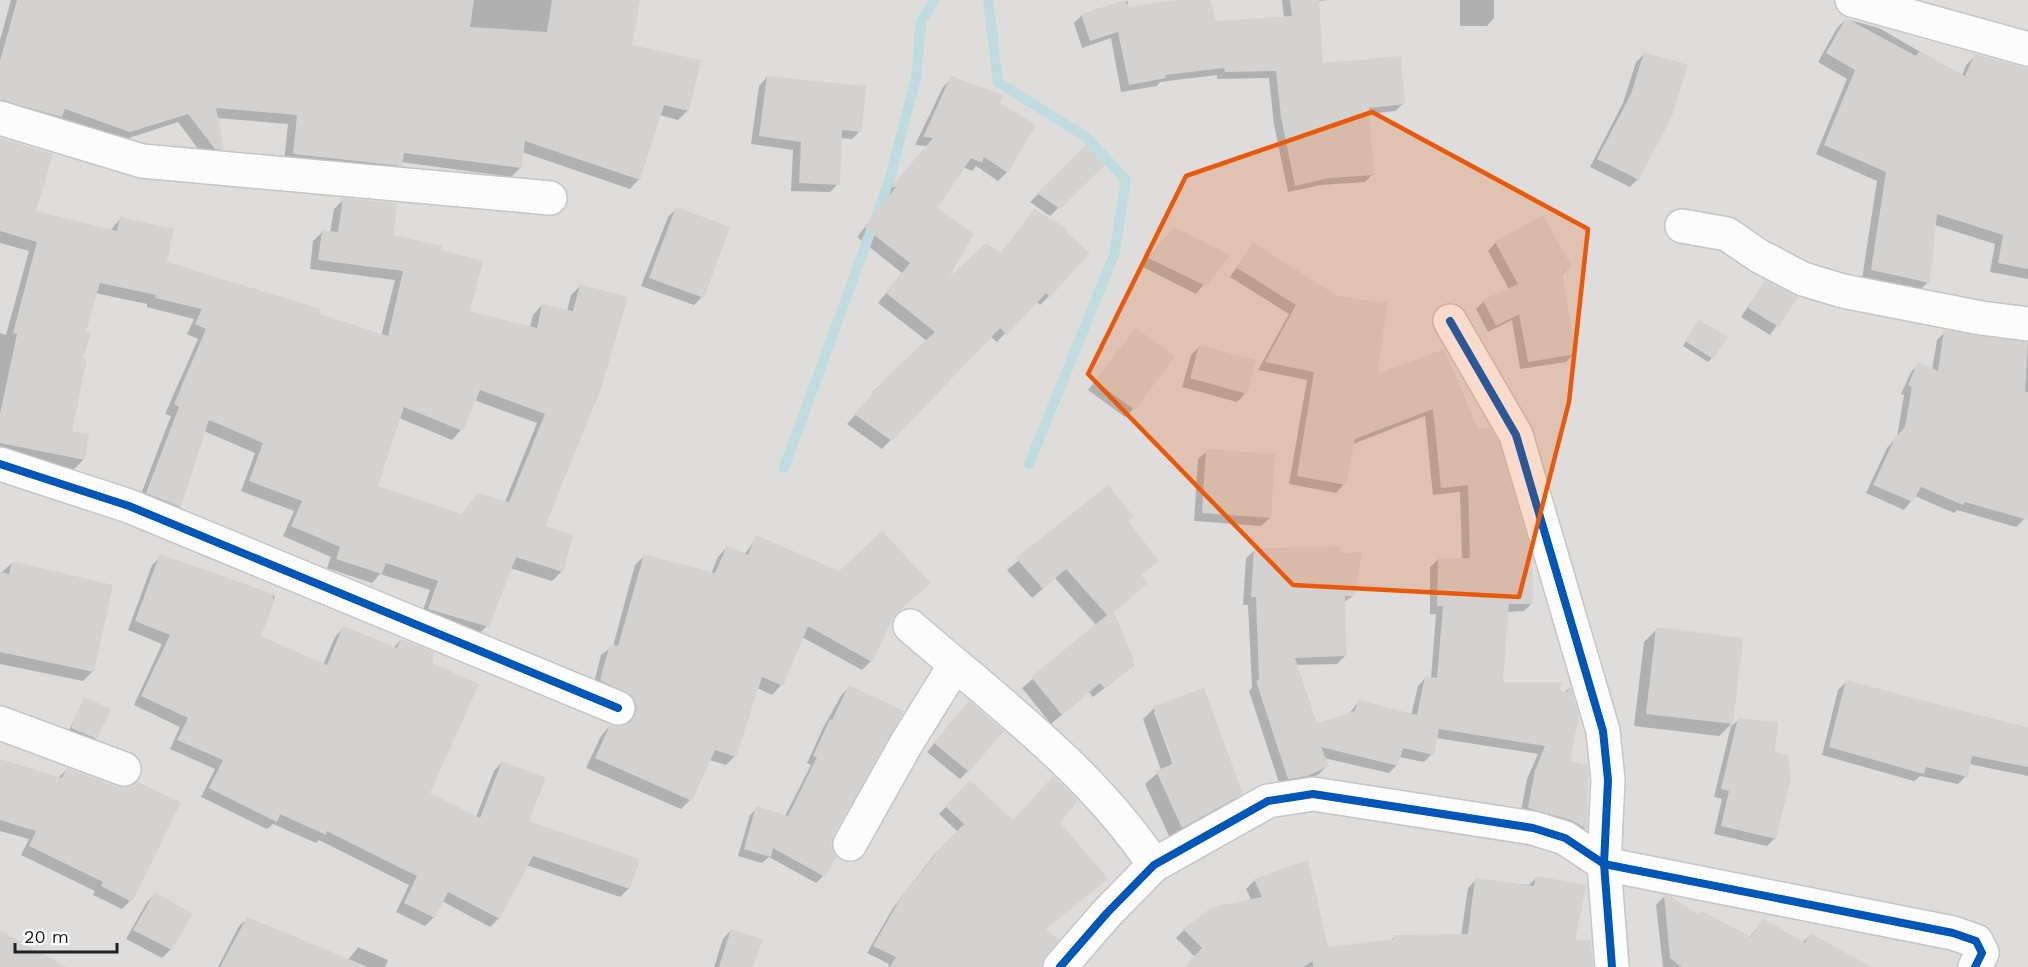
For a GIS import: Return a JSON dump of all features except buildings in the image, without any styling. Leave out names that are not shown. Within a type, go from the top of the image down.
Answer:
[{"type":"street","points":[[1852,0],[2028,48]]},
{"type":"street","points":[[0,118],[142,161],[550,198]]},
{"type":"street","points":[[1682,226],[1726,234],[1759,256],[1803,279],[1843,291],[1981,318],[2028,324]]},
{"type":"street","points":[[1450,321],[1516,435],[1603,731],[1608,780],[1604,864],[1612,967]]},
{"type":"street","points":[[0,464],[129,506],[618,708]]},
{"type":"street","points":[[909,626],[1050,747],[1134,834],[1154,865]]},
{"type":"street","points":[[850,844],[906,744],[955,665]]},
{"type":"street","points":[[0,723],[124,769]]},
{"type":"street","points":[[1060,967],[1107,913],[1154,865],[1268,801],[1313,794],[1533,828],[1565,838],[1604,864],[1953,933],[1976,941],[1982,953],[1975,967]]},
{"type":"highlighted area","points":[[1372,112],[1588,229],[1569,402],[1519,597],[1293,585],[1088,374],[1186,176]]},
{"type":"shaded area","points":[[0,0],[2028,0],[2028,967],[0,967]]},
{"type":"waterway","points":[[784,468],[889,181],[916,78],[921,22],[934,0]]},
{"type":"waterway","points":[[988,0],[998,82],[1086,137],[1126,180],[1114,255],[1029,464]]},
{"type":"cycle path","points":[[1450,321],[1516,435],[1603,731],[1608,780],[1604,864],[1612,967]]},
{"type":"cycle path","points":[[0,464],[129,506],[618,708]]},
{"type":"cycle path","points":[[1060,967],[1107,913],[1154,865],[1268,801],[1313,794],[1533,828],[1565,838],[1604,864],[1953,933],[1976,941],[1982,953],[1975,967]]}]
